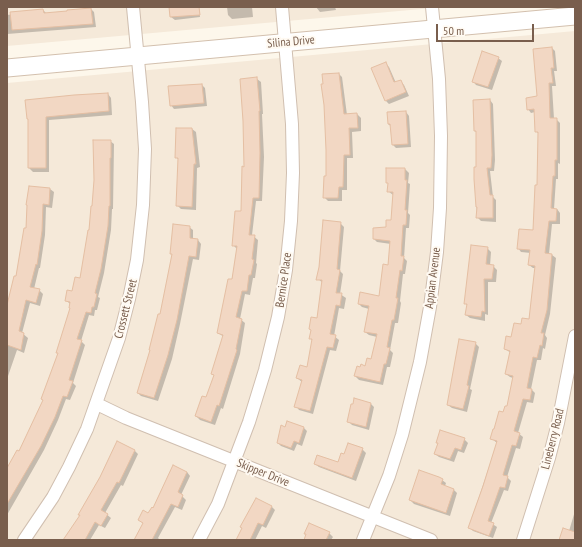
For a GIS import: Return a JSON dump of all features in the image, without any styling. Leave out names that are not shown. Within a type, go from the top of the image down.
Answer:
[{"type":"street","name":"Crossett Street","points":[[24,540],[52,497],[69,467],[87,429],[119,338],[130,300],[137,260],[143,205],[145,149],[133,7]]},
{"type":"street","name":"Bernice Place","points":[[199,540],[218,504],[249,422],[265,370],[278,317],[286,270],[294,173],[292,124],[282,7]]},
{"type":"street","name":"Appian Avenue","points":[[364,540],[389,476],[402,435],[420,362],[431,299],[437,252],[442,136],[432,7]]},
{"type":"street","name":"Silina Drive","points":[[7,68],[575,16]]},
{"type":"street","name":"Lineberry Road","points":[[523,540],[532,515],[554,437],[575,336]]},
{"type":"street","name":"Skipper Drive","points":[[97,404],[126,418],[431,540]]},
{"type":"shaded area","points":[[7,7],[444,7],[7,46]]},
{"type":"shaded area","points":[[575,31],[575,540],[7,540],[7,83]]},
{"type":"building","points":[[169,7],[199,7],[200,15],[170,17]]},
{"type":"building","points":[[91,8],[93,24],[12,30],[10,12],[43,9],[44,13]]},
{"type":"building","points":[[552,47],[554,68],[551,68],[553,83],[549,83],[550,118],[557,118],[557,160],[555,160],[555,176],[553,176],[551,208],[557,209],[556,221],[549,221],[545,253],[552,254],[547,310],[541,333],[544,333],[542,346],[540,345],[537,358],[533,357],[527,388],[532,389],[530,400],[523,399],[514,431],[520,433],[516,446],[512,445],[503,475],[508,476],[505,488],[500,487],[488,521],[494,523],[489,536],[468,528],[497,441],[490,439],[499,411],[503,412],[505,406],[507,406],[513,376],[505,374],[510,351],[504,349],[506,336],[511,337],[514,323],[521,324],[522,318],[529,319],[535,266],[528,265],[530,250],[517,249],[519,229],[533,230],[535,185],[537,185],[538,132],[535,132],[534,109],[527,110],[526,98],[537,96],[533,49]]},
{"type":"building","points":[[482,51],[499,57],[488,87],[472,82]]},
{"type":"building","points":[[386,62],[394,82],[401,80],[406,92],[385,101],[371,68]]},
{"type":"building","points":[[339,73],[344,114],[357,113],[358,128],[349,128],[350,155],[344,155],[343,187],[339,187],[338,198],[323,198],[324,176],[326,176],[326,150],[324,105],[321,84],[323,84],[322,74]]},
{"type":"building","points":[[257,77],[260,111],[259,198],[253,198],[249,235],[255,235],[252,259],[254,260],[251,275],[249,275],[247,291],[242,291],[236,317],[242,319],[237,350],[219,406],[217,405],[211,422],[195,416],[202,396],[206,397],[214,375],[211,374],[223,335],[217,333],[228,279],[232,279],[237,246],[232,246],[235,211],[241,211],[242,166],[244,167],[240,79]]},
{"type":"building","points":[[202,84],[204,103],[170,106],[168,86]]},
{"type":"building","points":[[108,93],[109,111],[46,117],[46,168],[28,168],[28,119],[25,100]]},
{"type":"building","points":[[490,99],[492,155],[491,168],[487,168],[490,195],[493,195],[493,218],[476,218],[477,207],[474,167],[476,167],[476,131],[474,131],[473,100]]},
{"type":"building","points":[[406,111],[408,144],[392,145],[387,112]]},
{"type":"building","points":[[176,128],[192,128],[196,164],[194,164],[192,207],[176,206],[178,158],[175,158]]},
{"type":"building","points":[[93,140],[111,140],[110,206],[108,226],[101,269],[95,293],[97,294],[94,307],[92,307],[91,313],[86,312],[77,339],[82,340],[69,380],[73,381],[67,397],[63,396],[41,446],[7,504],[7,468],[17,450],[19,451],[43,400],[41,399],[58,353],[56,353],[70,308],[70,302],[65,301],[67,290],[72,291],[75,277],[80,278],[92,206],[94,180]]},
{"type":"building","points":[[386,168],[405,168],[405,180],[407,180],[405,210],[407,210],[406,225],[403,225],[401,256],[404,256],[402,271],[400,270],[396,298],[398,298],[387,347],[390,348],[386,364],[384,364],[380,382],[354,376],[357,366],[360,367],[361,364],[365,366],[367,358],[371,359],[377,334],[364,332],[369,306],[358,304],[360,292],[379,296],[383,264],[388,265],[390,241],[373,239],[373,228],[386,227],[386,220],[391,220],[393,192],[387,192],[388,183],[386,183]]},
{"type":"building","points":[[29,186],[50,188],[49,205],[43,204],[42,231],[37,265],[36,264],[30,287],[40,289],[36,303],[26,300],[19,331],[24,333],[21,350],[7,345],[7,305],[14,276],[16,276],[24,228],[26,228],[26,205]]},
{"type":"building","points":[[323,220],[341,222],[337,269],[340,270],[336,293],[342,293],[340,306],[336,305],[330,334],[336,335],[333,348],[327,347],[310,411],[294,407],[302,380],[296,378],[300,365],[307,367],[312,339],[309,339],[311,317],[317,318],[322,280],[316,280],[319,267]]},
{"type":"building","points":[[173,224],[190,226],[190,238],[198,239],[196,257],[189,256],[177,320],[168,355],[154,398],[137,393],[150,350],[158,314],[160,314],[172,254],[170,254]]},
{"type":"building","points":[[471,245],[488,247],[486,264],[494,265],[492,279],[484,279],[485,312],[482,311],[481,317],[465,315],[467,304],[464,304]]},
{"type":"building","points":[[459,339],[476,342],[467,385],[469,386],[463,409],[447,405]]},
{"type":"building","points":[[354,398],[371,403],[366,427],[347,422]]},
{"type":"building","points":[[287,421],[304,427],[299,443],[294,441],[291,448],[277,443],[281,425],[285,427]]},
{"type":"building","points":[[440,430],[465,438],[461,450],[455,448],[450,459],[434,454],[438,443],[436,443]]},
{"type":"building","points":[[117,441],[135,450],[119,483],[117,482],[101,510],[108,514],[101,526],[95,522],[85,540],[63,540],[80,515],[78,515],[100,477]]},
{"type":"building","points":[[348,443],[363,448],[352,478],[314,464],[317,455],[338,462],[341,453],[344,454]]},
{"type":"building","points":[[173,465],[187,472],[178,492],[183,495],[178,507],[171,504],[152,540],[134,540],[143,523],[138,520],[143,510],[148,513],[152,507],[153,508]]},
{"type":"building","points":[[419,470],[443,479],[441,484],[454,489],[446,513],[409,500]]},
{"type":"building","points":[[256,498],[272,506],[263,525],[258,523],[250,540],[236,540],[242,528],[240,527]]},
{"type":"building","points":[[309,523],[330,532],[326,540],[304,540],[306,534],[304,534]]},
{"type":"building","points":[[563,528],[575,532],[575,540],[559,540]]}]
